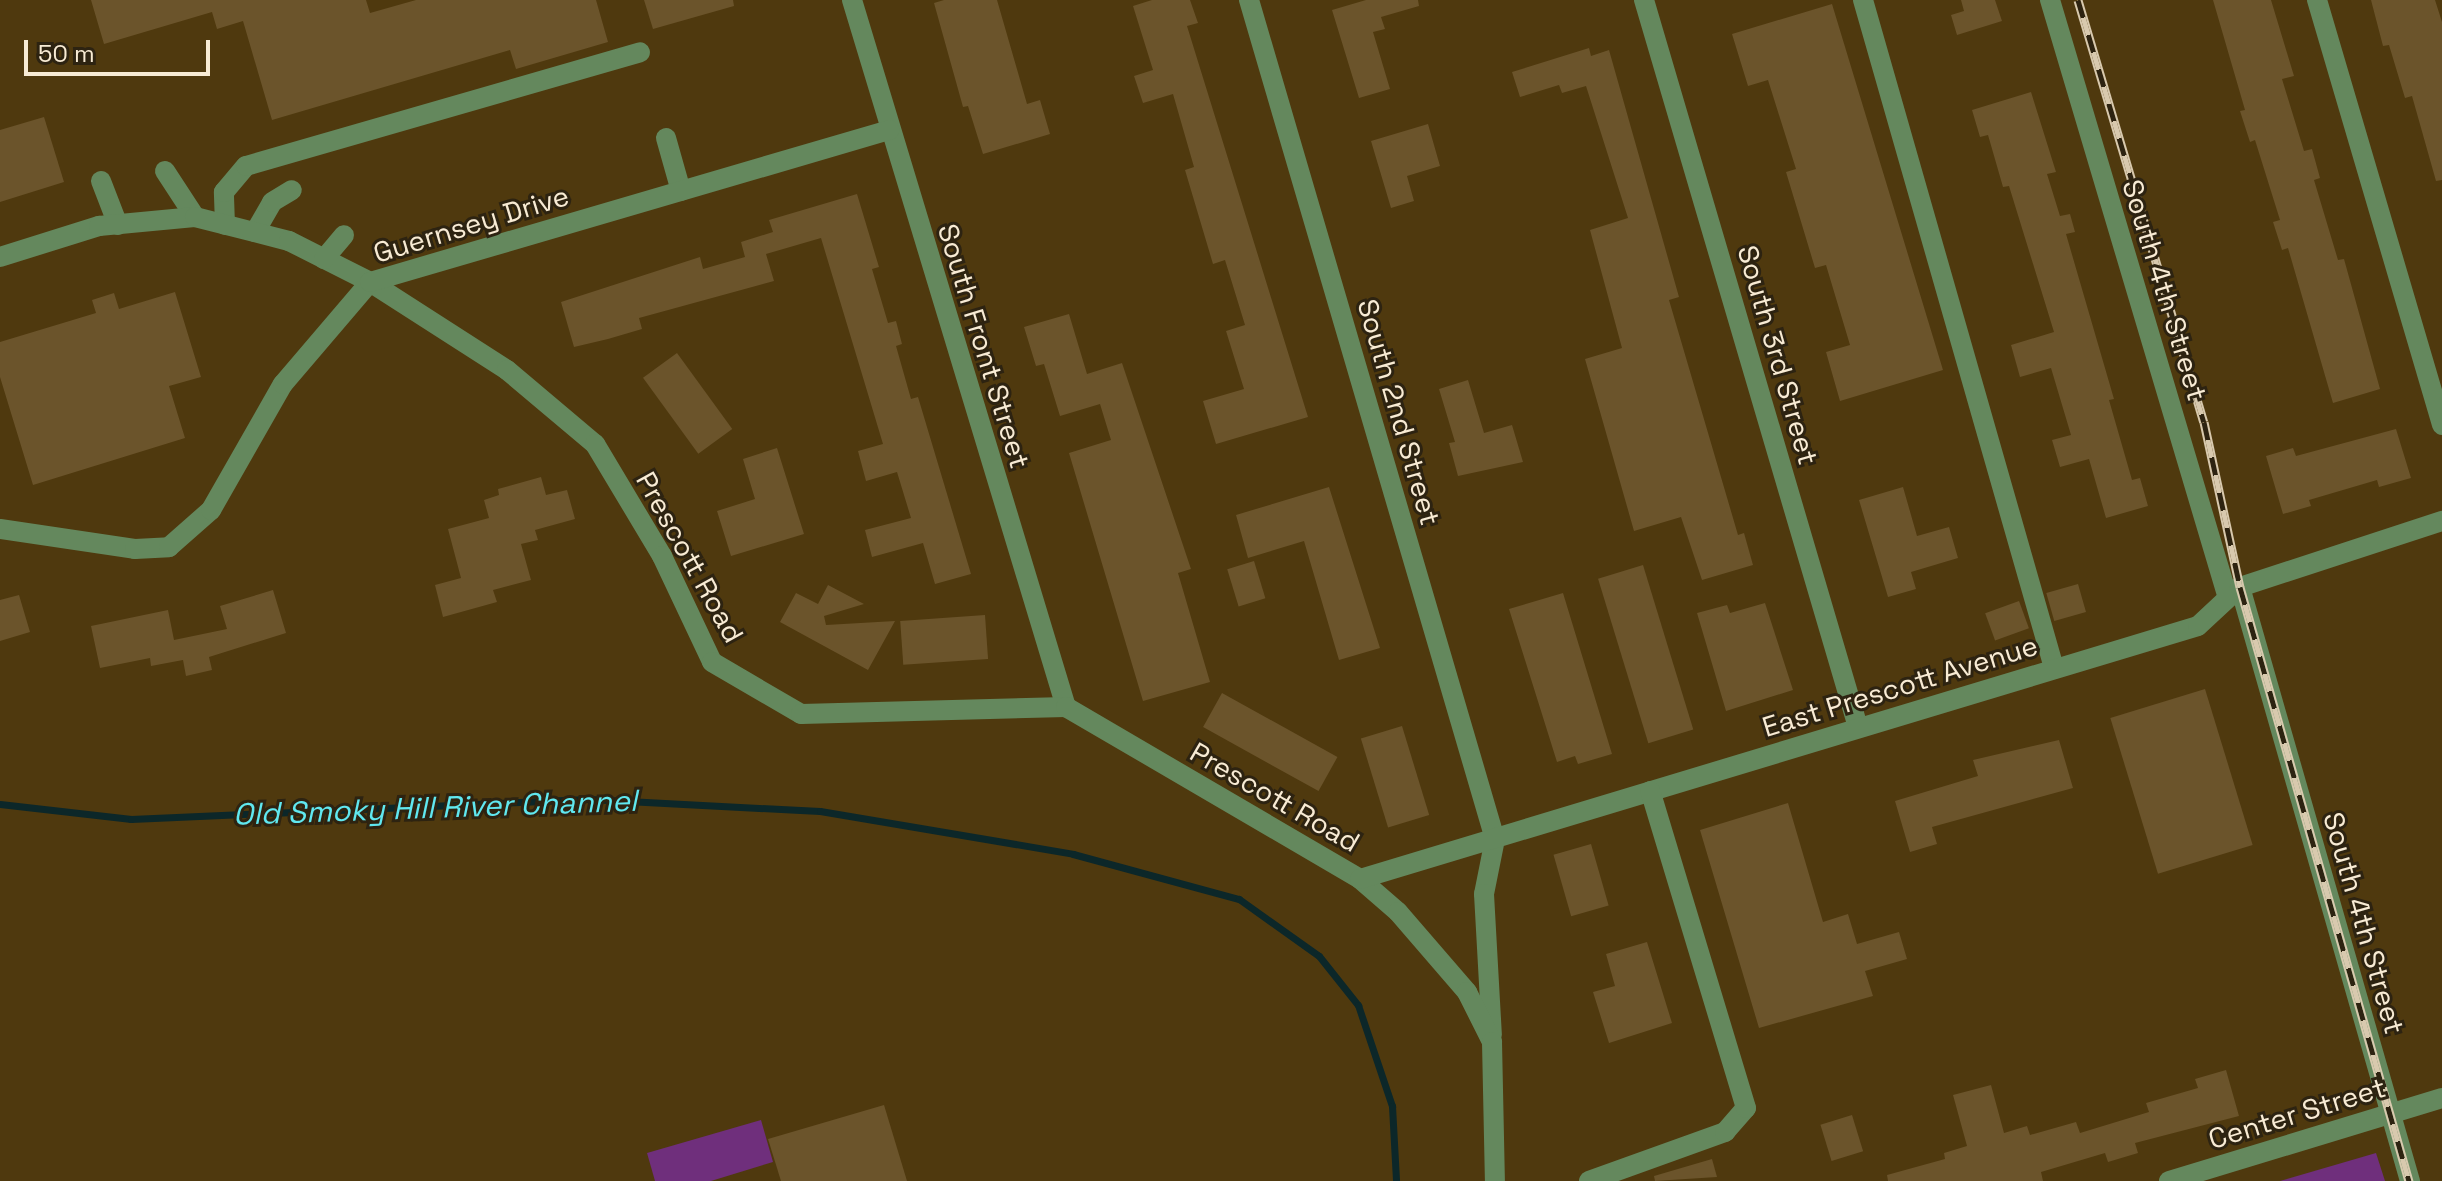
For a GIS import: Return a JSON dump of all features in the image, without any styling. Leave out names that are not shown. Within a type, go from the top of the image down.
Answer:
[{"type":"street","name":"South Front Street","points":[[852,0],[1066,707]]},
{"type":"street","name":"South 2nd Street","points":[[1249,0],[1495,839]]},
{"type":"street","name":"South 3rd Street","points":[[1644,0],[1858,727]]},
{"type":"street","points":[[1863,0],[2054,668]]},
{"type":"street","name":"South 4th Street","points":[[2050,0],[2233,591],[2410,1181]]},
{"type":"street","points":[[2317,0],[2442,425]]},
{"type":"street","points":[[225,225],[224,192],[246,166],[640,52]]},
{"type":"street","name":"Guernsey Drive","points":[[0,529],[135,549],[169,547],[211,510],[283,384],[370,282],[889,130]]},
{"type":"street","points":[[666,138],[681,191]]},
{"type":"street","points":[[165,171],[195,217]]},
{"type":"street","points":[[101,181],[118,225]]},
{"type":"street","points":[[255,232],[272,202],[292,190]]},
{"type":"street","name":"Prescott Road","points":[[0,257],[118,225],[195,217],[255,232],[324,259],[370,282],[507,370],[595,444],[662,556],[712,662],[801,714],[1066,707],[1360,879],[1398,912],[1467,992],[1492,1042]]},
{"type":"street","points":[[324,259],[344,235]]},
{"type":"street","name":"East Prescott Avenue","points":[[1360,879],[2198,626],[2233,591],[2442,521]]},
{"type":"street","points":[[1589,1181],[1725,1132],[1746,1108],[1650,791]]},
{"type":"street","points":[[1495,839],[1484,894],[1495,1181]]},
{"type":"street","name":"Center Street","points":[[2169,1181],[2442,1098]]},
{"type":"shaded area","points":[[761,1120],[773,1162],[711,1181],[655,1181],[647,1153]]},
{"type":"shaded area","points":[[2376,1153],[2385,1181],[2280,1181]]},
{"type":"building","points":[[91,0],[366,0],[370,13],[416,0],[596,0],[608,42],[516,69],[510,50],[272,120],[243,21],[217,29],[212,12],[104,44]]},
{"type":"building","points":[[644,0],[733,0],[734,6],[653,29]]},
{"type":"building","points":[[944,0],[997,0],[1027,104],[1040,100],[1050,134],[983,154],[968,106],[963,107],[934,3]]},
{"type":"building","points":[[1152,0],[1190,0],[1198,23],[1187,26],[1308,417],[1216,444],[1203,401],[1244,389],[1226,331],[1245,325],[1225,260],[1213,264],[1185,170],[1194,167],[1173,94],[1143,103],[1134,76],[1153,70],[1133,6]]},
{"type":"building","points":[[1366,0],[1418,0],[1419,6],[1381,17],[1385,29],[1373,32],[1390,89],[1359,98],[1332,10]]},
{"type":"building","points":[[1961,0],[1995,0],[2002,21],[1957,35],[1951,15],[1964,11]]},
{"type":"building","points":[[2213,0],[2271,0],[2294,76],[2282,79],[2304,151],[2312,149],[2320,178],[2314,180],[2338,260],[2344,259],[2380,389],[2333,403],[2288,248],[2282,250],[2273,222],[2280,220],[2255,140],[2250,142],[2240,111],[2245,110]]},
{"type":"building","points":[[2371,0],[2435,0],[2442,22],[2442,180],[2436,181],[2412,96],[2405,98],[2389,45],[2383,46]]},
{"type":"building","points":[[1832,4],[1943,370],[1840,401],[1826,352],[1850,345],[1826,265],[1815,268],[1786,172],[1796,169],[1768,80],[1748,86],[1732,34]]},
{"type":"building","points":[[1589,48],[1591,56],[1609,50],[1679,297],[1669,300],[1738,535],[1744,533],[1753,565],[1702,580],[1681,517],[1634,531],[1585,359],[1622,348],[1590,230],[1628,218],[1586,86],[1562,93],[1559,85],[1520,97],[1512,72]]},
{"type":"building","points":[[2031,92],[2056,172],[2047,174],[2060,216],[2070,214],[2075,232],[2066,234],[2114,399],[2109,400],[2132,480],[2140,478],[2148,506],[2106,518],[2089,459],[2060,467],[2052,440],[2071,435],[2051,368],[2020,377],[2011,345],[2054,332],[2009,186],[2003,187],[1988,135],[1980,137],[1972,110]]},
{"type":"building","points":[[44,117],[64,182],[0,202],[0,130]]},
{"type":"building","points":[[1428,124],[1440,166],[1407,176],[1414,201],[1391,208],[1371,141]]},
{"type":"building","points":[[857,194],[879,267],[872,269],[888,323],[896,321],[902,344],[896,346],[911,399],[918,397],[971,574],[935,584],[923,543],[872,557],[865,530],[911,518],[897,472],[866,481],[858,451],[883,444],[821,238],[766,254],[774,281],[639,318],[642,329],[608,339],[574,347],[561,302],[700,257],[703,269],[745,257],[741,242],[773,232],[769,220]]},
{"type":"building","points":[[175,292],[201,377],[169,386],[185,438],[33,485],[0,377],[0,342],[96,313],[92,300],[114,293],[119,309]]},
{"type":"building","points":[[1069,314],[1087,374],[1122,363],[1191,569],[1178,573],[1210,682],[1143,701],[1069,453],[1111,440],[1100,404],[1060,416],[1044,364],[1036,366],[1024,327]]},
{"type":"building","points":[[677,353],[732,429],[698,454],[643,378]]},
{"type":"building","points":[[1468,380],[1484,433],[1512,425],[1523,462],[1458,476],[1449,443],[1455,442],[1439,389]]},
{"type":"building","points":[[2396,429],[2411,478],[2379,487],[2377,480],[2309,500],[2311,506],[2283,514],[2266,456],[2293,448],[2296,456]]},
{"type":"building","points":[[777,448],[804,534],[731,556],[717,511],[755,499],[743,459]]},
{"type":"building","points":[[541,477],[546,495],[567,490],[575,519],[535,530],[538,540],[521,544],[531,580],[493,590],[497,602],[443,617],[435,585],[461,578],[448,529],[489,518],[484,500],[499,495],[498,489]]},
{"type":"building","points":[[1329,487],[1380,648],[1339,660],[1304,541],[1248,558],[1236,515]]},
{"type":"building","points":[[1903,487],[1917,536],[1949,527],[1958,558],[1911,572],[1916,589],[1888,597],[1859,500]]},
{"type":"building","points":[[1254,561],[1265,598],[1239,606],[1227,569]]},
{"type":"building","points":[[1643,565],[1693,729],[1648,743],[1598,579]]},
{"type":"building","points":[[2078,584],[2086,612],[2054,621],[2046,593]]},
{"type":"building","points":[[828,585],[864,604],[824,616],[826,625],[895,621],[868,670],[780,622],[796,593],[818,604]]},
{"type":"building","points":[[273,590],[286,633],[209,657],[212,670],[186,676],[183,660],[151,666],[150,658],[100,668],[91,626],[168,610],[174,640],[227,629],[220,606]]},
{"type":"building","points":[[1563,593],[1612,754],[1578,764],[1575,756],[1557,762],[1509,609]]},
{"type":"building","points":[[19,595],[30,632],[0,641],[0,600]]},
{"type":"building","points":[[2019,601],[2029,628],[1995,641],[1985,613]]},
{"type":"building","points":[[1765,603],[1793,690],[1726,711],[1697,613],[1727,605],[1730,613]]},
{"type":"building","points":[[985,615],[988,659],[903,665],[900,621]]},
{"type":"building","points":[[2205,689],[2253,845],[2158,874],[2110,718]]},
{"type":"building","points":[[1222,693],[1337,757],[1319,791],[1203,727]]},
{"type":"building","points":[[1402,726],[1429,815],[1388,828],[1361,739]]},
{"type":"building","points":[[2059,740],[2073,788],[1932,827],[1937,844],[1910,852],[1895,801],[1978,776],[1973,760]]},
{"type":"building","points":[[1788,803],[1823,922],[1848,914],[1857,944],[1899,932],[1907,959],[1865,971],[1873,996],[1759,1028],[1700,830]]},
{"type":"building","points":[[1591,844],[1609,906],[1571,916],[1554,855]]},
{"type":"building","points":[[1647,942],[1672,1023],[1609,1043],[1593,992],[1615,986],[1606,954]]},
{"type":"building","points":[[2226,1070],[2239,1116],[2135,1143],[2138,1153],[2108,1162],[2105,1153],[2041,1172],[2043,1181],[1888,1181],[1887,1175],[1945,1159],[1944,1153],[1967,1146],[1953,1095],[1991,1085],[2004,1133],[2027,1126],[2030,1135],[2076,1122],[2080,1133],[2149,1112],[2146,1103],[2198,1088],[2195,1079]]},
{"type":"building","points":[[884,1105],[907,1181],[781,1181],[768,1139]]},
{"type":"building","points":[[1852,1115],[1863,1151],[1832,1161],[1820,1125]]},
{"type":"building","points":[[1712,1159],[1717,1177],[1655,1181],[1654,1176]]},
{"type":"waterway","name":"Old Smoky Hill River Channel","points":[[0,804],[131,819],[589,799],[820,811],[1073,854],[1239,899],[1319,956],[1358,1005],[1392,1106],[1396,1181]]},
{"type":"railway","points":[[2078,0],[2204,422],[2240,587],[2409,1181]]}]
